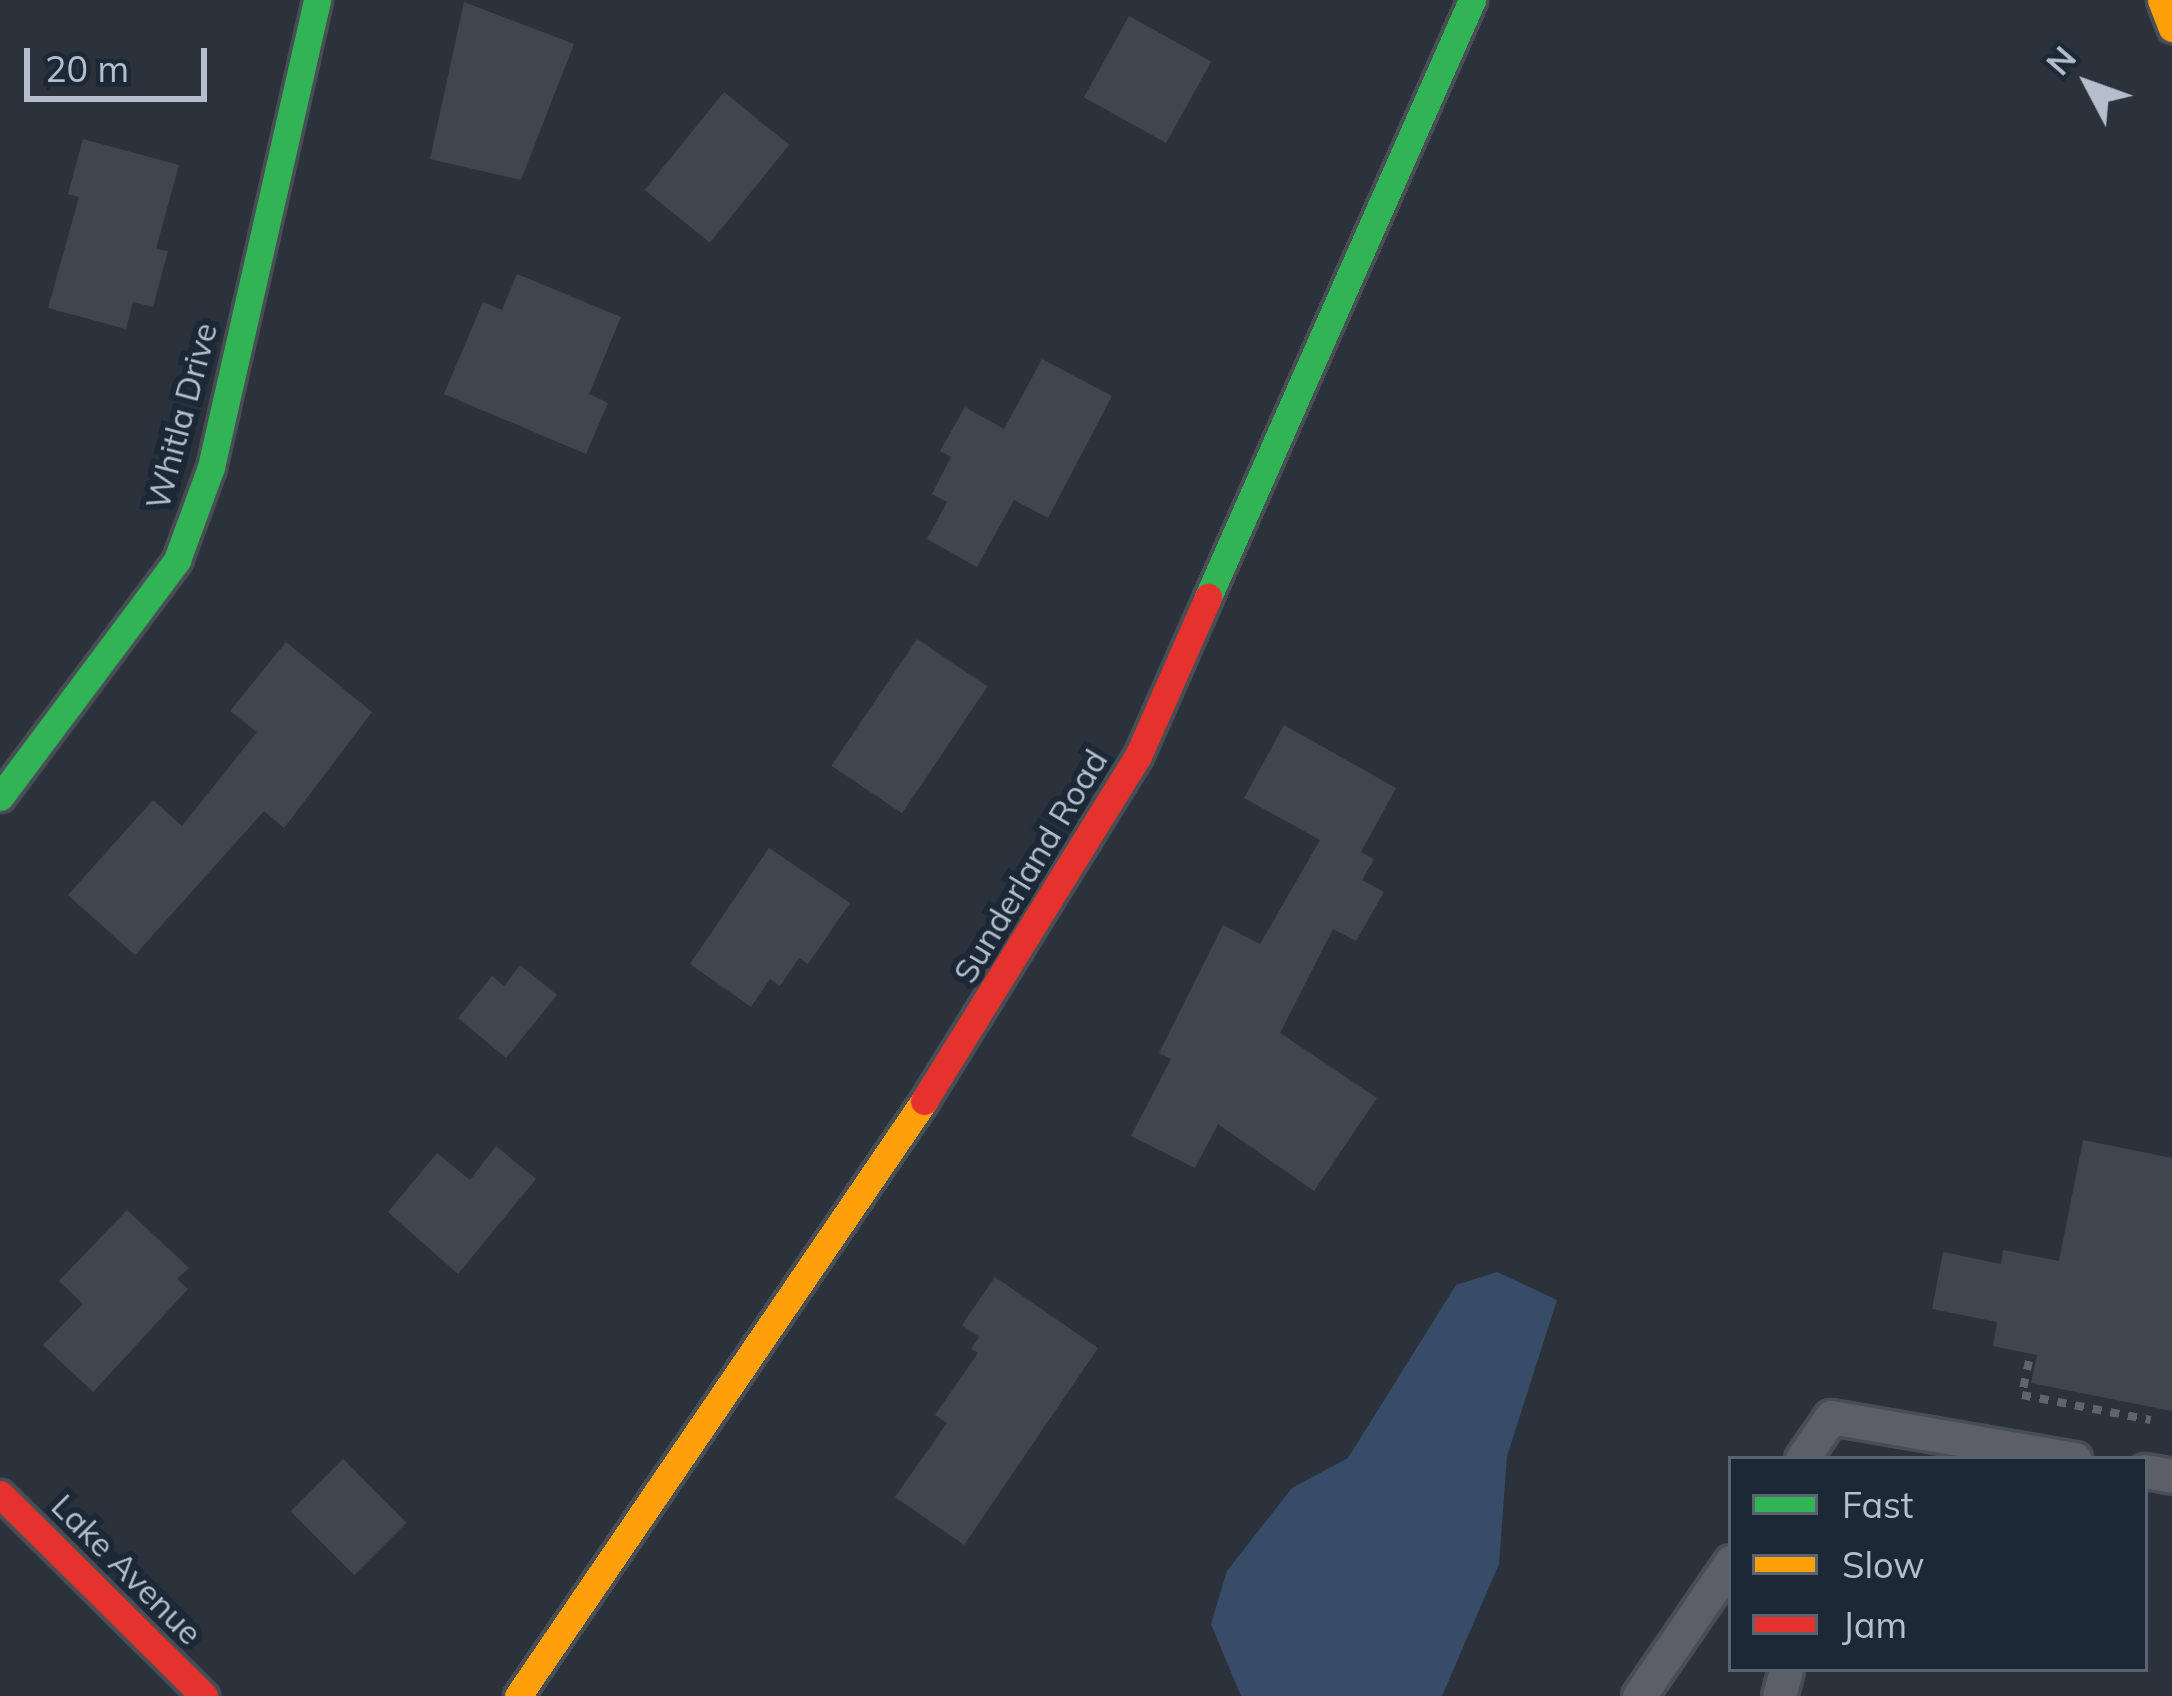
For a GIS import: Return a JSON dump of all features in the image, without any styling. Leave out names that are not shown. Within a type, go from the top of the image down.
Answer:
[{"type":"main road","name":"Whitla Drive","points":[[0,797],[177,560],[211,467],[317,0]]},
{"type":"main road","name":"Sunderland Road","points":[[518,1696],[971,1032],[1138,756],[1472,0]]},
{"type":"main road","points":[[2161,0],[2172,28]]},
{"type":"main road","name":"Lake Avenue","points":[[0,1494],[204,1696]]},
{"type":"lane","points":[[1804,1456],[1831,1417],[2057,1456]]},
{"type":"lane","points":[[1639,1696],[1726,1578]]},
{"type":"path","points":[[2029,1361],[2022,1395],[2172,1424]]},
{"type":"water","points":[[1497,1272],[1557,1300],[1507,1456],[1499,1564],[1442,1696],[1241,1696],[1211,1624],[1227,1571],[1292,1488],[1348,1458],[1456,1285]]},
{"type":"building","points":[[464,2],[574,44],[521,180],[430,159]]},
{"type":"building","points":[[1129,16],[1211,62],[1166,143],[1084,97]]},
{"type":"building","points":[[724,92],[789,145],[710,243],[645,190]]},
{"type":"building","points":[[83,139],[179,165],[156,249],[168,251],[153,307],[133,302],[126,329],[48,308],[79,197],[68,194]]},
{"type":"building","points":[[517,274],[621,317],[589,394],[608,403],[586,454],[444,394],[483,302],[502,310]]},
{"type":"building","points":[[1042,359],[1112,396],[1048,518],[1014,500],[977,567],[927,539],[947,502],[932,494],[951,457],[940,451],[965,407],[1004,429]]},
{"type":"building","points":[[917,639],[987,687],[902,813],[831,766]]},
{"type":"building","points":[[286,642],[372,712],[284,828],[264,811],[135,955],[68,895],[153,800],[182,826],[257,732],[230,711]]},
{"type":"building","points":[[1284,725],[1396,788],[1361,852],[1374,859],[1362,880],[1384,892],[1356,941],[1333,929],[1280,1033],[1377,1098],[1314,1191],[1218,1124],[1195,1168],[1131,1136],[1171,1059],[1159,1053],[1223,925],[1260,944],[1320,840],[1244,798]]},
{"type":"building","points":[[769,848],[850,903],[808,964],[799,958],[780,986],[770,979],[751,1007],[690,964]]},
{"type":"building","points":[[520,965],[557,995],[506,1058],[458,1018],[492,976],[504,986]]},
{"type":"building","points":[[2083,1140],[2172,1158],[2172,1411],[2031,1383],[2037,1355],[1993,1346],[1997,1322],[1932,1309],[1943,1252],[2001,1264],[2003,1250],[2059,1261]]},
{"type":"building","points":[[496,1146],[536,1179],[458,1274],[388,1212],[437,1153],[470,1180]]},
{"type":"building","points":[[127,1210],[189,1268],[177,1279],[188,1289],[93,1392],[43,1345],[83,1304],[59,1281]]},
{"type":"building","points":[[995,1277],[1098,1348],[964,1545],[895,1497],[947,1423],[935,1415],[978,1353],[971,1349],[979,1337],[962,1325]]},
{"type":"building","points":[[343,1459],[407,1523],[354,1575],[291,1511]]},
{"type":"traffic: fast","points":[[0,797],[177,560],[211,467],[317,0]]},
{"type":"traffic: fast","points":[[1208,597],[1472,0]]},
{"type":"traffic: slow","points":[[2161,0],[2172,28]]},
{"type":"traffic: slow","points":[[518,1696],[924,1101]]},
{"type":"traffic: jam","points":[[924,1101],[1138,756],[1208,597]]},
{"type":"traffic: jam","points":[[0,1494],[204,1696]]}]
